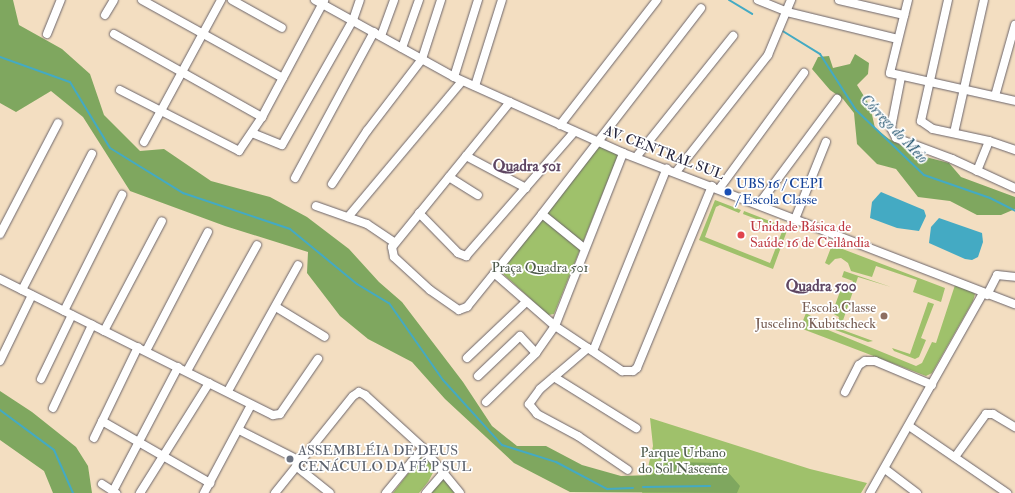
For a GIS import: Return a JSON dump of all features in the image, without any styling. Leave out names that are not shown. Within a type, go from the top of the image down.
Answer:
[{"type":"street","points":[[47,34],[61,0]]},
{"type":"street","points":[[105,15],[114,0]]},
{"type":"street","points":[[142,0],[283,78]]},
{"type":"street","points":[[144,142],[221,0]]},
{"type":"street","points":[[232,0],[282,28]]},
{"type":"street","name":"AV. CENTRAL SUL","points":[[315,0],[324,2],[352,20],[458,79],[574,132],[623,153],[637,156],[985,294],[1015,304]]},
{"type":"street","points":[[252,133],[282,145],[352,20],[360,0]]},
{"type":"street","points":[[295,178],[378,34],[394,0]]},
{"type":"street","points":[[402,48],[418,0]]},
{"type":"street","points":[[332,184],[367,131],[422,59],[440,0]]},
{"type":"street","points":[[348,217],[458,79],[478,0]]},
{"type":"street","points":[[475,86],[502,0]]},
{"type":"street","points":[[560,125],[657,0]]},
{"type":"street","points":[[758,0],[787,12],[898,39]]},
{"type":"street","points":[[676,172],[772,50],[791,0]]},
{"type":"street","points":[[839,0],[904,15]]},
{"type":"street","points":[[908,0],[890,73],[901,77],[1015,101]]},
{"type":"street","points":[[948,0],[928,82],[922,121],[926,127],[989,141],[1015,150]]},
{"type":"street","points":[[954,133],[962,89],[984,0]]},
{"type":"street","points":[[120,90],[161,113],[236,151],[242,149],[262,117],[324,2]]},
{"type":"street","points":[[510,102],[419,214],[394,242],[391,251],[394,257],[430,290],[459,310],[467,307],[542,214],[701,8]]},
{"type":"street","points":[[995,96],[1015,25]]},
{"type":"street","points":[[114,34],[180,74],[262,117]]},
{"type":"street","points":[[637,156],[733,36]]},
{"type":"street","points":[[494,273],[555,326],[622,371],[630,372],[637,368],[715,187],[804,73]]},
{"type":"street","points":[[901,77],[891,128],[894,135],[902,141],[1015,188]]},
{"type":"street","points":[[758,204],[837,99]]},
{"type":"street","points":[[0,234],[58,123]]},
{"type":"street","points":[[419,214],[458,253],[466,256],[574,132]]},
{"type":"street","points":[[976,171],[989,141]]},
{"type":"street","points":[[796,219],[826,142]]},
{"type":"street","points":[[486,402],[536,353],[555,326],[623,153]]},
{"type":"street","points":[[22,290],[92,154]]},
{"type":"street","points":[[466,156],[526,188]]},
{"type":"street","points":[[628,470],[578,436],[553,424],[528,404],[554,377],[590,349],[667,168]]},
{"type":"street","points":[[449,177],[478,195]]},
{"type":"street","points":[[64,311],[122,195]]},
{"type":"street","points":[[316,206],[377,229],[394,242]]},
{"type":"street","points":[[542,214],[586,248]]},
{"type":"street","points":[[104,331],[162,221]]},
{"type":"street","points":[[94,438],[102,421],[208,232]]},
{"type":"street","points":[[187,371],[257,245]]},
{"type":"street","points":[[228,392],[298,265]]},
{"type":"street","points":[[870,493],[997,275],[1015,277]]},
{"type":"street","points":[[0,278],[273,415],[280,414],[318,360]]},
{"type":"street","points":[[0,361],[32,295]]},
{"type":"street","points":[[467,358],[526,302]]},
{"type":"street","points":[[276,307],[325,338]]},
{"type":"street","points":[[41,379],[72,315]]},
{"type":"street","points":[[53,408],[92,325]]},
{"type":"street","points":[[478,376],[520,336],[536,353]]},
{"type":"street","points":[[845,392],[859,365],[865,360],[875,361],[932,385]]},
{"type":"street","points":[[102,484],[115,492],[139,441],[178,367]]},
{"type":"street","points":[[554,377],[636,428]]},
{"type":"street","points":[[140,493],[165,456],[209,383]]},
{"type":"street","points":[[275,493],[353,396],[359,392],[365,395],[423,448],[460,493]]},
{"type":"street","points":[[204,493],[239,430],[251,404]]},
{"type":"street","points":[[955,457],[986,414],[997,416],[1015,427]]},
{"type":"street","points":[[102,421],[114,430],[139,441],[210,483]]},
{"type":"street","points":[[909,426],[1007,493]]},
{"type":"street","points":[[239,430],[298,464],[330,493]]},
{"type":"street","points":[[386,493],[423,448]]},
{"type":"street","points":[[885,469],[917,493]]},
{"type":"street","points":[[426,493],[444,472]]},
{"type":"green space","points":[[0,0],[13,0],[19,25],[62,49],[90,74],[104,115],[140,151],[164,149],[211,181],[270,197],[307,217],[349,249],[379,282],[402,302],[463,382],[492,426],[517,446],[546,446],[582,465],[621,476],[652,475],[668,462],[720,463],[740,486],[737,493],[570,492],[514,463],[445,399],[412,362],[368,339],[340,316],[307,273],[308,252],[225,226],[130,191],[83,117],[51,91],[16,112],[0,103]]},
{"type":"green space","points":[[855,54],[869,63],[868,74],[857,85],[870,106],[875,128],[889,139],[922,156],[949,163],[961,177],[1015,197],[1015,209],[1001,215],[977,215],[950,201],[918,197],[896,169],[877,164],[857,144],[854,113],[843,99],[830,90],[812,69],[818,57],[829,56],[833,68],[850,64]]},
{"type":"green space","name":"Praça Quadra 501","points":[[599,145],[619,153],[554,314],[548,315],[500,271]]},
{"type":"green space","points":[[715,200],[741,210],[739,213],[720,205],[716,207],[705,237],[770,263],[783,229],[743,214],[744,211],[788,228],[773,269],[699,240]]},
{"type":"green space","points":[[832,245],[945,288],[941,302],[913,292],[917,280],[876,266],[872,277],[851,271],[848,263],[841,258],[835,259],[829,265],[825,263]]},
{"type":"green space","points":[[844,271],[891,287],[858,277],[840,329],[873,341],[868,342],[830,328],[834,319],[838,321],[839,317],[832,313],[841,289],[844,292],[846,286],[850,288],[853,281],[842,277]]},
{"type":"green space","points":[[955,285],[972,291],[975,294],[973,301],[932,373],[926,376],[800,328],[806,313],[816,319],[811,323],[916,366],[922,363],[932,342],[936,343]]},
{"type":"green space","points":[[928,302],[934,304],[921,338],[926,340],[919,357],[915,359],[894,351],[892,348],[910,354]]},
{"type":"green space","points":[[0,391],[32,412],[76,447],[88,466],[92,493],[53,493],[44,471],[0,440]]},
{"type":"green space","name":"Parque Urbano do Sol Nascente","points":[[650,418],[810,469],[867,483],[861,493],[642,493],[653,446]]},
{"type":"green space","points":[[420,458],[429,460],[436,467],[428,482],[419,493],[393,493]]},
{"type":"green space","points":[[443,478],[456,493],[429,493]]},
{"type":"water","points":[[881,192],[924,210],[926,216],[919,231],[897,228],[870,218],[872,202]]},
{"type":"water","points":[[939,218],[982,233],[983,242],[978,257],[972,260],[965,259],[929,243],[931,227]]},
{"type":"waterway","name":"Córrego do Meio","points":[[729,0],[752,14]]},
{"type":"waterway","name":"Córrego do Meio","points":[[781,30],[820,54],[856,110],[924,175],[990,198],[1015,211]]},
{"type":"waterway","points":[[0,57],[70,82],[110,148],[183,193],[290,229],[357,284],[389,303],[443,380],[502,445],[556,462],[607,489],[633,488]]},
{"type":"waterway","points":[[0,410],[54,450],[73,493]]},
{"type":"waterway","points":[[643,487],[710,486]]},
{"type":"place","name":"UBS 16 / CEPI / Escola Classe","points":[[728,192]]},
{"type":"place","name":"Unidade Básica de Saúde 16 de Ceilândia","points":[[741,235]]},
{"type":"place","name":"Escola Classe Juscelino Kubitscheck","points":[[884,316]]},
{"type":"place","name":"ASSEMBLÉIA DE DEUS CENÁCULO DA FÉ P SUL","points":[[290,459]]},
{"type":"district","name":"Quadra 501","points":[[527,167]]},
{"type":"district","name":"Quadra 500","points":[[821,287]]}]
